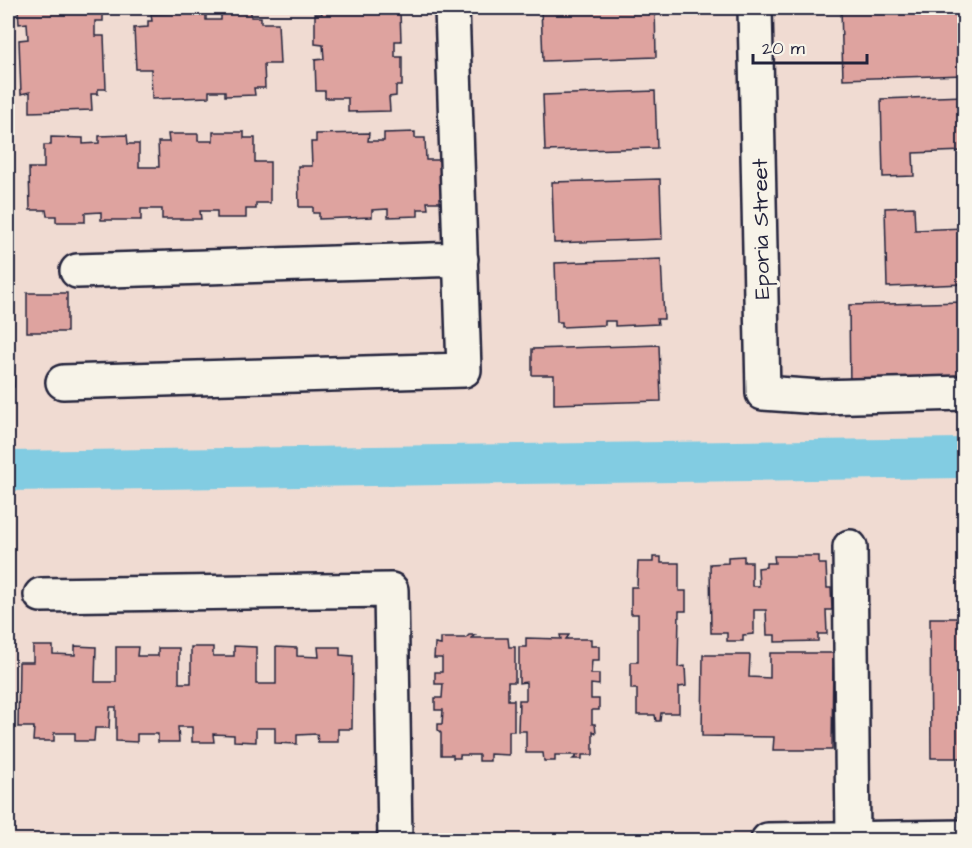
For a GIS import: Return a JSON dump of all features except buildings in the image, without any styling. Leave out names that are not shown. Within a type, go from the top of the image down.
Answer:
[{"type":"street","points":[[63,382],[464,370],[452,8]]},
{"type":"street","name":"Eporia Street","points":[[755,8],[763,393],[820,397],[964,393]]},
{"type":"street","points":[[77,271],[460,259]]},
{"type":"street","points":[[850,547],[853,839]]},
{"type":"street","points":[[41,596],[391,590],[395,840]]},
{"type":"street","points":[[768,840],[964,837]]},
{"type":"waterway","points":[[8,471],[964,458]]}]
